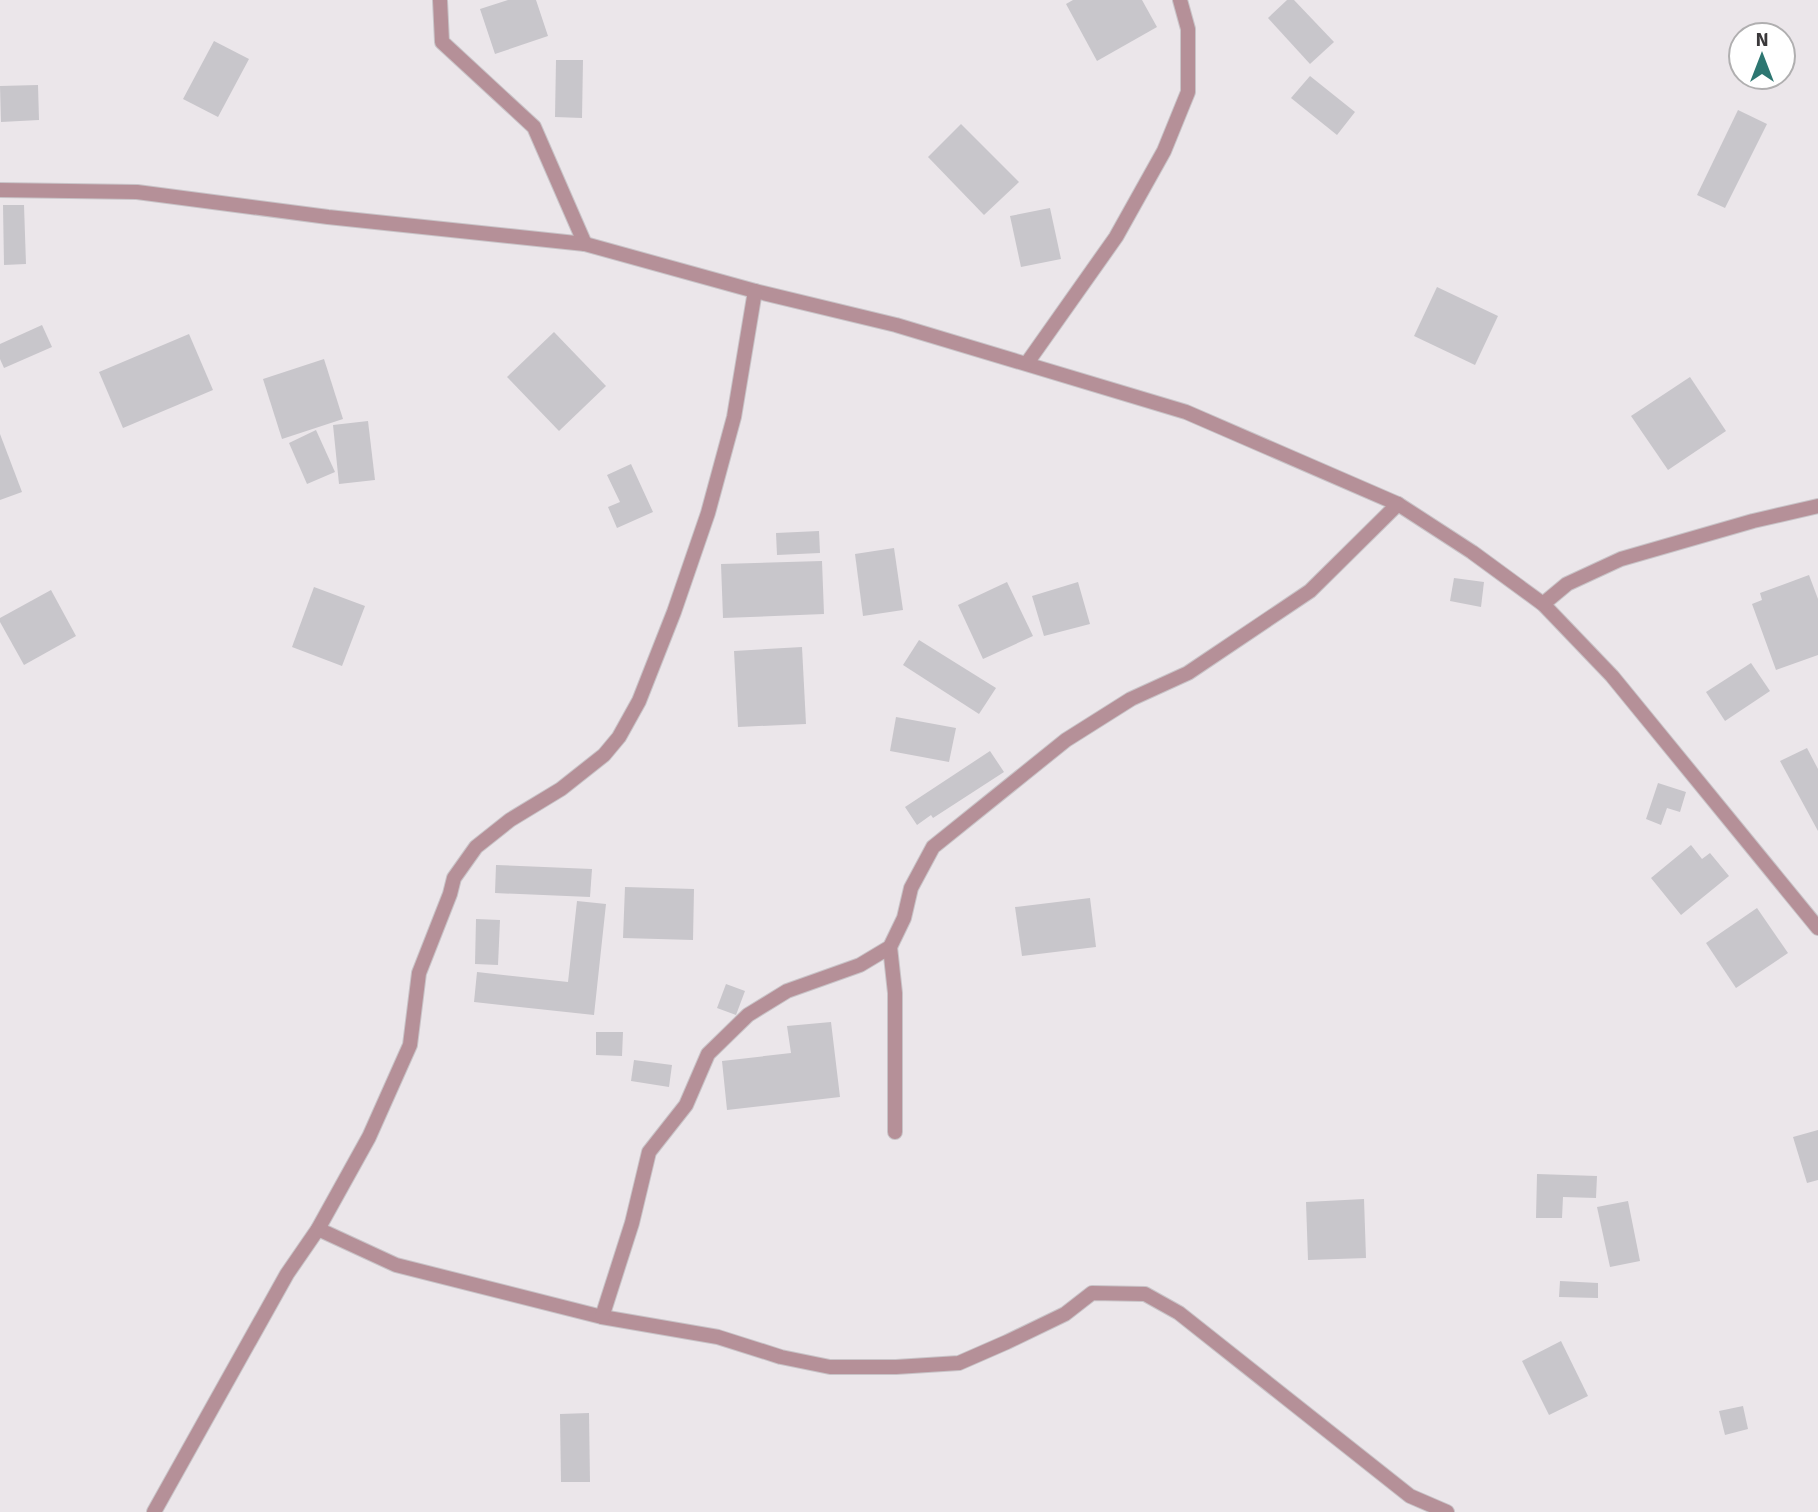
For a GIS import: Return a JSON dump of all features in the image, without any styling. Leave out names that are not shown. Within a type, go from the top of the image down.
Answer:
[{"type":"street","points":[[440,0],[442,42],[534,127],[585,244]]},
{"type":"street","points":[[1027,363],[1116,237],[1164,151],[1188,92],[1188,29],[1180,0]]},
{"type":"street","points":[[0,190],[137,192],[328,218],[585,244],[755,291],[896,325],[1186,412],[1398,504],[1472,552],[1543,604],[1612,676],[1818,928]]},
{"type":"street","points":[[154,1512],[287,1274],[318,1229],[369,1137],[410,1045],[419,973],[454,878],[476,847],[510,820],[561,789],[604,755],[619,737],[639,701],[674,612],[708,513],[734,417],[755,291]]},
{"type":"street","points":[[895,1132],[895,993],[890,947],[904,918],[911,888],[933,847],[1066,740],[1131,699],[1188,673],[1310,591],[1398,504]]},
{"type":"street","points":[[1543,604],[1567,584],[1621,559],[1741,524],[1818,506]]},
{"type":"street","points":[[602,1317],[632,1223],[649,1152],[686,1105],[708,1054],[748,1015],[787,991],[860,965],[890,947]]},
{"type":"street","points":[[318,1229],[396,1265],[602,1317],[718,1337],[781,1357],[830,1367],[959,1363],[1065,1314],[1092,1293],[1145,1294],[1180,1312],[1410,1496],[1447,1512]]},
{"type":"building","points":[[508,0],[536,0],[548,36],[495,54],[480,9]]},
{"type":"building","points":[[1073,0],[1142,0],[1157,27],[1097,61],[1066,4]]},
{"type":"building","points":[[1287,0],[1294,0],[1334,42],[1310,64],[1268,18]]},
{"type":"building","points":[[214,41],[249,59],[218,117],[183,99]]},
{"type":"building","points":[[556,60],[583,60],[582,118],[555,117]]},
{"type":"building","points":[[1310,76],[1355,112],[1337,135],[1291,98]]},
{"type":"building","points":[[38,85],[39,120],[1,122],[0,86]]},
{"type":"building","points":[[1738,110],[1767,124],[1725,208],[1697,195]]},
{"type":"building","points":[[961,124],[1019,182],[984,215],[928,157]]},
{"type":"building","points":[[3,205],[24,205],[26,264],[4,265]]},
{"type":"building","points":[[1050,208],[1061,259],[1021,267],[1010,216]]},
{"type":"building","points":[[1437,287],[1498,316],[1475,365],[1414,336]]},
{"type":"building","points":[[42,325],[52,347],[4,368],[0,359],[0,344]]},
{"type":"building","points":[[554,332],[606,386],[559,431],[507,377]]},
{"type":"building","points":[[189,334],[213,390],[123,428],[99,372]]},
{"type":"building","points":[[324,359],[343,419],[282,439],[263,379]]},
{"type":"building","points":[[1690,377],[1726,431],[1668,470],[1631,416]]},
{"type":"building","points":[[368,421],[375,480],[339,484],[333,425]]},
{"type":"building","points":[[316,430],[335,472],[307,484],[289,443]]},
{"type":"building","points":[[0,434],[22,492],[0,500]]},
{"type":"building","points":[[631,464],[653,512],[617,528],[608,507],[620,502],[607,475]]},
{"type":"building","points":[[819,531],[820,553],[777,555],[776,533]]},
{"type":"building","points":[[894,548],[903,610],[863,616],[855,554]]},
{"type":"building","points":[[822,561],[824,614],[723,618],[721,564]]},
{"type":"building","points":[[1809,575],[1818,599],[1818,655],[1776,670],[1752,604],[1762,600],[1760,593]]},
{"type":"building","points":[[1454,578],[1484,582],[1481,607],[1450,601]]},
{"type":"building","points":[[1007,582],[1033,636],[983,659],[958,605]]},
{"type":"building","points":[[1078,582],[1090,624],[1044,636],[1032,596]]},
{"type":"building","points":[[314,587],[365,606],[342,666],[292,647]]},
{"type":"building","points":[[51,590],[76,636],[24,665],[0,618]]},
{"type":"building","points":[[919,640],[996,688],[979,714],[903,665]]},
{"type":"building","points":[[802,647],[806,724],[738,727],[734,651]]},
{"type":"building","points":[[1751,663],[1770,691],[1725,721],[1706,692]]},
{"type":"building","points":[[896,717],[956,728],[949,762],[890,751]]},
{"type":"building","points":[[1807,748],[1818,769],[1818,831],[1780,761]]},
{"type":"building","points":[[990,751],[1004,772],[933,818],[931,815],[917,825],[905,807]]},
{"type":"building","points":[[1658,783],[1686,792],[1680,812],[1667,808],[1661,825],[1646,819]]},
{"type":"building","points":[[1691,845],[1702,859],[1710,853],[1729,876],[1681,915],[1651,878]]},
{"type":"building","points":[[496,865],[592,869],[590,897],[495,893]]},
{"type":"building","points":[[625,887],[694,889],[693,940],[623,938]]},
{"type":"building","points":[[1090,898],[1096,947],[1022,956],[1015,907]]},
{"type":"building","points":[[577,901],[606,904],[594,1015],[474,1002],[477,972],[568,982]]},
{"type":"building","points":[[1757,908],[1788,953],[1736,988],[1706,943]]},
{"type":"building","points":[[476,919],[500,920],[498,965],[475,964]]},
{"type":"building","points":[[726,984],[745,991],[736,1015],[717,1008]]},
{"type":"building","points":[[831,1022],[840,1097],[727,1110],[722,1061],[791,1053],[787,1026]]},
{"type":"building","points":[[596,1032],[623,1032],[622,1056],[596,1055]]},
{"type":"building","points":[[634,1060],[672,1065],[669,1087],[631,1081]]},
{"type":"building","points":[[1818,1130],[1818,1180],[1807,1183],[1793,1137]]},
{"type":"building","points":[[1537,1174],[1597,1176],[1596,1198],[1563,1197],[1562,1218],[1536,1218]]},
{"type":"building","points":[[1364,1199],[1366,1258],[1308,1260],[1306,1202]]},
{"type":"building","points":[[1628,1201],[1640,1261],[1610,1267],[1597,1207]]},
{"type":"building","points":[[1560,1281],[1598,1283],[1598,1298],[1559,1297]]},
{"type":"building","points":[[1561,1341],[1588,1396],[1549,1415],[1522,1361]]},
{"type":"building","points":[[1743,1406],[1748,1429],[1725,1435],[1719,1411]]},
{"type":"building","points":[[589,1413],[590,1482],[561,1482],[560,1414]]}]
